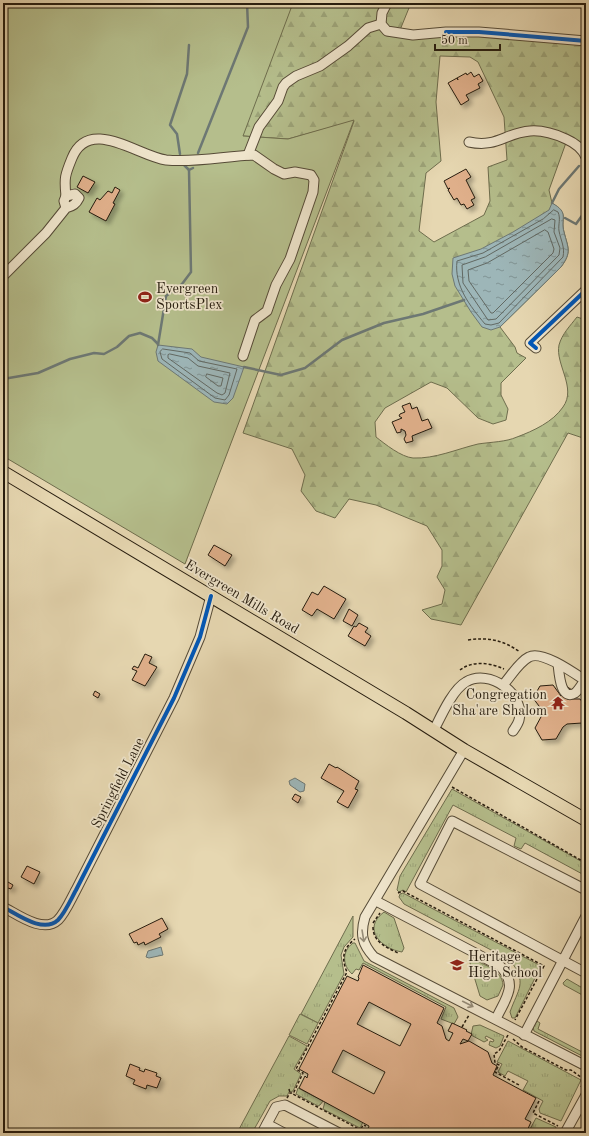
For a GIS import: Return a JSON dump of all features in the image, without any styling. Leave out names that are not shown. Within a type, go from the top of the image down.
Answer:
[{"type":"main road","name":"Evergreen Mills Road","points":[[3,472],[434,730],[464,750],[586,820]]},
{"type":"street","points":[[386,3],[382,13],[381,24],[387,31],[413,35],[446,32],[479,32],[586,41]]},
{"type":"street","points":[[248,155],[259,126],[278,101],[286,83],[296,76],[320,66],[368,28],[381,24]]},
{"type":"street","points":[[470,142],[481,144],[492,143],[530,131],[549,132],[578,145],[586,157]]},
{"type":"street","points":[[3,276],[46,234],[66,208],[64,202],[66,196],[64,179],[76,148],[86,141],[99,139],[113,141],[164,160],[198,160],[254,155],[284,174],[301,173],[311,175],[314,180],[313,192],[290,259],[276,285],[267,311],[255,320],[243,356]]},
{"type":"street","points":[[536,348],[530,342],[586,290]]},
{"type":"street","name":"Springfield Lane","points":[[3,907],[40,925],[50,925],[61,916],[76,890],[177,692],[200,637],[210,596]]},
{"type":"street","points":[[503,685],[528,658],[532,656],[542,656],[558,664],[585,680],[575,693],[570,694],[564,691],[560,686],[558,664]]},
{"type":"street","points":[[434,730],[454,695],[465,682],[476,678],[483,678],[490,679],[503,685],[511,692],[519,708],[519,720],[514,731]]},
{"type":"street","points":[[464,750],[376,901],[365,917],[361,928],[362,940],[367,950],[374,957],[586,1066]]},
{"type":"street","points":[[586,890],[452,821],[420,884],[586,973]]},
{"type":"street","points":[[376,901],[500,966],[508,975],[510,983],[508,992],[496,1019]]},
{"type":"street","points":[[524,1035],[586,916]]},
{"type":"street","points":[[562,1130],[584,1091]]},
{"type":"street","points":[[262,1133],[276,1107],[285,1105],[339,1133]]},
{"type":"street","points":[[267,1124],[284,1133]]},
{"type":"path","points":[[468,640],[490,638],[500,640],[508,643],[528,658]]},
{"type":"path","points":[[460,670],[474,664],[486,663],[496,665],[512,674]]},
{"type":"path","points":[[445,783],[586,863]]},
{"type":"path","points":[[398,893],[403,891],[544,966],[514,1022]]},
{"type":"path","points":[[380,913],[373,922],[375,939],[382,945],[398,953]]},
{"type":"path","points":[[354,1133],[358,1128],[293,1094],[303,1073],[296,1069],[346,972],[343,964],[343,955],[347,945],[355,939]]},
{"type":"path","points":[[462,1027],[470,1013]]},
{"type":"path","points":[[510,1032],[499,1051],[494,1054],[496,1063],[499,1065],[495,1072],[519,1085]]},
{"type":"path","points":[[508,1035],[522,1047],[566,1070],[571,1070],[585,1080],[584,1091]]},
{"type":"path","points":[[289,1089],[290,1093]]},
{"type":"path","points":[[539,1101],[533,1113],[562,1130]]},
{"type":"path","points":[[359,1133],[363,1124],[366,1126]]},
{"type":"green space","name":"Evergreen SportsPlex","points":[[3,3],[293,3],[243,136],[288,139],[354,120],[185,564],[3,456]]},
{"type":"green space","points":[[128,3],[411,3],[400,30],[586,40],[586,157],[567,140],[549,190],[552,203],[563,213],[563,227],[568,246],[568,254],[561,267],[500,327],[515,347],[517,353],[526,358],[501,383],[501,395],[508,409],[506,420],[493,424],[478,418],[447,388],[431,382],[385,408],[375,422],[376,437],[398,453],[413,458],[429,457],[478,444],[513,439],[536,429],[554,417],[567,400],[567,384],[560,360],[559,345],[564,334],[577,317],[586,320],[586,345],[581,371],[586,389],[586,439],[568,433],[461,625],[431,619],[422,610],[442,604],[445,590],[437,577],[442,566],[442,550],[427,526],[376,505],[349,499],[335,518],[316,511],[301,491],[305,475],[292,449],[243,433],[354,121],[288,139],[243,136]],"holes":[[[440,56],[470,57],[478,62],[504,117],[507,160],[488,167],[490,201],[484,215],[434,242],[419,231],[426,173],[441,161],[436,102]]]},
{"type":"green space","points":[[452,789],[586,864],[586,876],[525,843],[521,849],[514,846],[516,838],[453,805],[406,892],[403,890],[399,892],[397,890],[400,876]]},
{"type":"green space","points":[[403,893],[541,966],[515,1018],[512,1018],[510,1012],[520,986],[520,980],[519,975],[510,960],[404,904],[399,897],[400,894]]},
{"type":"green space","points":[[384,912],[394,918],[404,948],[402,952],[381,943],[374,931],[374,925],[377,918]]},
{"type":"green space","points":[[353,916],[353,937],[344,947],[341,955],[344,974],[318,1023],[301,1014]]},
{"type":"green space","points":[[355,943],[364,961],[454,1008],[458,1017],[454,1024],[441,1019],[446,1007],[363,963],[359,970],[356,969],[352,974],[346,966],[345,954],[349,946]]},
{"type":"green space","points":[[472,959],[487,966],[500,975],[503,985],[498,996],[487,1000],[480,996],[470,963],[470,960]]},
{"type":"green space","points":[[567,979],[586,990],[586,997],[564,985],[563,983]]},
{"type":"green space","points":[[300,1014],[318,1023],[307,1044],[289,1035]]},
{"type":"green space","points":[[537,1021],[540,1023],[538,1029],[586,1054],[586,1058],[534,1031],[533,1027]]},
{"type":"green space","points":[[480,1025],[504,1036],[500,1046],[496,1048],[489,1045],[490,1041],[493,1042],[494,1040],[486,1036],[485,1038],[488,1040],[484,1042],[471,1035],[473,1026]]},
{"type":"green space","points":[[289,1036],[307,1046],[294,1069],[301,1074],[293,1091],[289,1092],[287,1096],[279,1096],[270,1101],[252,1133],[237,1133]]},
{"type":"green space","points":[[508,1041],[581,1080],[561,1121],[540,1113],[539,1109],[543,1101],[523,1090],[528,1081],[508,1071],[505,1076],[498,1072],[502,1064],[497,1062]]},
{"type":"green space","points":[[298,1088],[323,1101],[318,1106],[296,1094]]},
{"type":"green space","points":[[325,1102],[363,1122],[360,1128],[323,1109]]},
{"type":"green space","points":[[536,1118],[556,1127],[554,1133],[528,1133]]},
{"type":"water","points":[[552,203],[563,213],[563,227],[568,246],[567,257],[561,267],[500,327],[491,330],[482,327],[455,286],[452,274],[453,258],[481,249],[513,232],[549,210]]},
{"type":"water","points":[[158,345],[192,349],[201,357],[244,367],[233,398],[227,404],[214,402],[158,361],[156,352]]},
{"type":"water","points":[[295,778],[305,784],[304,791],[300,792],[290,785],[289,781]]},
{"type":"water","points":[[161,947],[163,955],[149,958],[146,957],[148,951]]},
{"type":"building","points":[[471,72],[474,77],[479,74],[483,81],[478,84],[480,88],[466,95],[469,100],[461,105],[448,83],[466,73],[467,75]]},
{"type":"building","points":[[466,169],[471,177],[466,180],[475,198],[471,200],[474,205],[467,209],[464,204],[461,205],[457,198],[454,200],[448,190],[450,188],[448,189],[444,181]]},
{"type":"building","points":[[83,176],[95,182],[88,193],[77,187]]},
{"type":"building","points":[[115,187],[120,190],[113,203],[115,204],[106,221],[89,212],[97,198],[100,200],[108,191],[112,193]]},
{"type":"building","points":[[410,403],[412,409],[417,407],[422,421],[428,419],[432,428],[412,436],[413,441],[406,443],[404,439],[406,435],[405,431],[401,429],[401,432],[397,433],[392,422],[402,418],[399,416],[400,414],[405,412],[402,406]]},
{"type":"building","points":[[214,545],[232,555],[225,566],[208,555]]},
{"type":"building","points":[[324,586],[346,599],[334,619],[317,609],[312,616],[302,610],[312,592],[318,595]]},
{"type":"building","points":[[349,609],[358,615],[352,626],[343,621]]},
{"type":"building","points":[[359,623],[368,628],[365,632],[371,636],[365,646],[348,636],[354,626],[356,627]]},
{"type":"building","points":[[145,654],[152,657],[149,663],[157,667],[145,686],[132,680],[137,671],[132,669],[134,666],[138,668]]},
{"type":"building","points":[[553,685],[561,696],[566,686],[572,690],[567,699],[580,699],[586,707],[586,714],[582,723],[567,724],[563,727],[556,739],[542,740],[535,728],[542,715],[542,710],[533,698],[540,686]]},
{"type":"building","points":[[95,691],[100,694],[98,698],[93,695]]},
{"type":"building","points":[[329,764],[336,768],[337,767],[359,781],[355,789],[358,790],[348,808],[337,802],[344,791],[321,778]]},
{"type":"building","points":[[295,794],[301,797],[298,803],[292,799]]},
{"type":"building","points":[[27,866],[40,872],[34,884],[21,877]]},
{"type":"building","points":[[8,882],[13,885],[11,889],[5,887]]},
{"type":"building","points":[[162,918],[168,929],[159,934],[161,937],[145,945],[144,942],[138,945],[137,942],[134,943],[129,934]]},
{"type":"building","name":"Heritage High School","points":[[363,965],[444,1008],[437,1023],[442,1026],[446,1039],[449,1041],[453,1033],[448,1031],[452,1023],[472,1034],[468,1041],[463,1039],[460,1044],[469,1041],[488,1052],[492,1063],[497,1066],[493,1075],[536,1098],[525,1119],[531,1122],[526,1133],[367,1133],[369,1126],[299,1088],[305,1076],[307,1078],[308,1074],[299,1069],[347,976],[358,981]],"holes":[[[369,1002],[411,1024],[400,1046],[357,1024]],[[343,1050],[385,1072],[374,1094],[332,1072]]]},
{"type":"building","points":[[130,1064],[140,1068],[139,1070],[144,1072],[145,1069],[157,1073],[156,1076],[161,1078],[157,1088],[147,1085],[146,1089],[133,1084],[135,1080],[126,1076]]},
{"type":"waterway","points":[[198,153],[248,27],[247,3]]},
{"type":"waterway","points":[[180,154],[177,134],[170,125],[187,74],[189,45]]},
{"type":"waterway","points":[[182,163],[189,170]]},
{"type":"waterway","points":[[552,203],[559,189],[579,166]]},
{"type":"waterway","points":[[158,345],[166,296],[182,284],[191,272],[189,170],[193,168]]},
{"type":"waterway","points":[[565,218],[576,224],[586,210]]},
{"type":"waterway","points":[[244,367],[281,375],[305,368],[342,340],[384,323],[423,314],[464,300]]},
{"type":"waterway","points":[[3,379],[38,373],[70,359],[94,353],[104,354],[117,347],[129,336],[140,333],[152,338],[158,344]]},
{"type":"cycle path","points":[[446,32],[479,32],[586,41]]},
{"type":"cycle path","points":[[536,348],[530,343],[586,290]]},
{"type":"cycle path","points":[[3,907],[23,918],[45,925],[52,924],[63,914],[174,698],[200,637],[211,596]]},
{"type":"place","name":"Evergreen SportsPlex","points":[[145,297]]},
{"type":"place","name":"Congregation Sha'are Shalom","points":[[558,703]]},
{"type":"place","name":"Heritage High School","points":[[457,965]]}]
